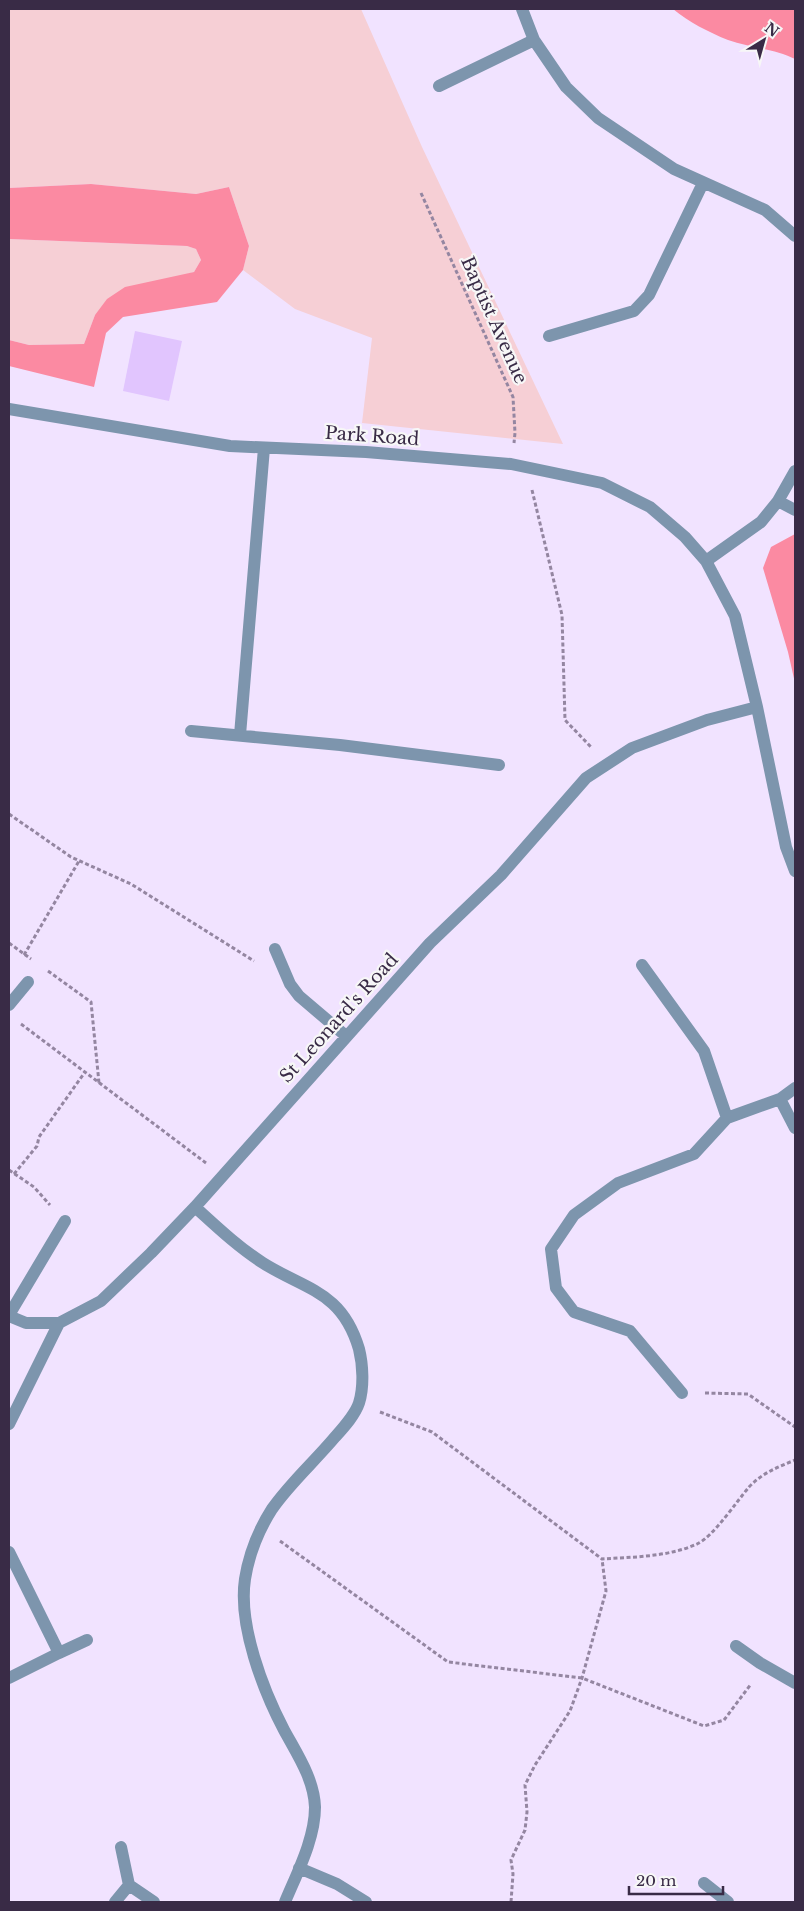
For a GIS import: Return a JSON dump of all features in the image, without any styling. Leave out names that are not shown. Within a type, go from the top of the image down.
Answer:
[{"type":"street","points":[[522,9],[534,40],[566,87],[598,118],[674,169],[765,210],[795,236]]},
{"type":"street","points":[[439,86],[534,40]]},
{"type":"street","points":[[549,336],[634,311],[649,295],[703,183]]},
{"type":"street","name":"Park Road","points":[[9,409],[230,446],[366,452],[511,464],[602,483],[650,507],[685,537],[706,562],[735,616],[758,707],[786,847],[795,871]]},
{"type":"street","points":[[240,735],[264,448]]},
{"type":"street","points":[[706,562],[760,522],[778,501],[795,471]]},
{"type":"street","points":[[778,501],[795,510]]},
{"type":"street","name":"St Leonard's Road","points":[[59,1323],[101,1300],[195,1208],[430,943],[500,875],[586,778],[632,748],[707,720],[758,707]]},
{"type":"street","points":[[191,731],[340,745],[498,765]]},
{"type":"street","points":[[275,949],[290,984],[299,996],[346,1036]]},
{"type":"street","points":[[642,965],[704,1051],[727,1118]]},
{"type":"street","points":[[9,1005],[28,982]]},
{"type":"street","points":[[682,1393],[630,1331],[574,1312],[556,1288],[551,1249],[574,1215],[618,1183],[694,1154],[727,1118],[780,1099],[795,1088]]},
{"type":"street","points":[[780,1099],[795,1128]]},
{"type":"street","points":[[195,1208],[249,1253],[327,1298],[348,1324],[361,1361],[362,1383],[359,1404],[339,1433],[273,1508],[261,1528],[247,1564],[243,1600],[250,1638],[269,1700],[305,1768],[313,1791],[314,1817],[299,1868],[285,1902]]},
{"type":"street","points":[[9,1424],[59,1323],[26,1323],[9,1316],[65,1221]]},
{"type":"street","points":[[9,1552],[59,1653]]},
{"type":"street","points":[[9,1678],[87,1640]]},
{"type":"street","points":[[736,1646],[795,1683]]},
{"type":"street","points":[[121,1847],[129,1885],[154,1902]]},
{"type":"street","points":[[299,1868],[336,1884],[366,1902]]},
{"type":"street","points":[[704,1883],[728,1902]]},
{"type":"street","points":[[115,1902],[129,1885]]},
{"type":"path","name":"Baptist Avenue","points":[[421,193],[513,397],[515,433],[511,464]]},
{"type":"path","points":[[526,467],[562,615],[566,720],[607,764]]},
{"type":"path","points":[[9,814],[71,857],[131,884],[257,963]]},
{"type":"path","points":[[28,982],[24,954],[79,861]]},
{"type":"path","points":[[9,943],[38,965]]},
{"type":"path","points":[[46,970],[90,1002],[100,1083]]},
{"type":"path","points":[[16,1021],[223,1175]]},
{"type":"path","points":[[14,1174],[37,1146],[39,1137],[85,1072]]},
{"type":"path","points":[[9,1170],[34,1188],[65,1221]]},
{"type":"path","points":[[682,1393],[748,1394],[795,1426]]},
{"type":"path","points":[[359,1404],[432,1432],[602,1560],[667,1553],[699,1543],[756,1481],[769,1470],[795,1460]]},
{"type":"path","points":[[261,1528],[448,1662],[582,1678],[704,1726],[724,1720],[756,1677],[767,1667]]},
{"type":"path","points":[[511,1902],[513,1874],[511,1860],[525,1830],[527,1812],[525,1785],[535,1765],[570,1711],[582,1678],[606,1591],[602,1560]]},
{"type":"shaded area","points":[[9,9],[361,9],[422,147],[563,444],[362,423],[372,338],[295,309],[243,270],[249,246],[229,187],[196,194],[91,184],[9,188]]},
{"type":"shaded area","points":[[673,9],[795,9],[795,59],[713,34]]},
{"type":"shaded area","points":[[91,184],[196,194],[229,187],[249,246],[243,270],[217,302],[123,317],[106,333],[94,387],[9,366],[9,340],[29,345],[84,344],[95,315],[107,299],[125,287],[194,272],[201,260],[196,249],[187,246],[9,239],[9,188]]},
{"type":"shaded area","points":[[9,239],[187,246],[196,249],[201,260],[194,272],[181,276],[95,315],[84,344],[29,345],[9,340]]},
{"type":"shaded area","points":[[795,534],[795,683],[788,652],[763,568],[771,547]]},
{"type":"building","points":[[135,331],[182,341],[169,401],[123,391]]}]
